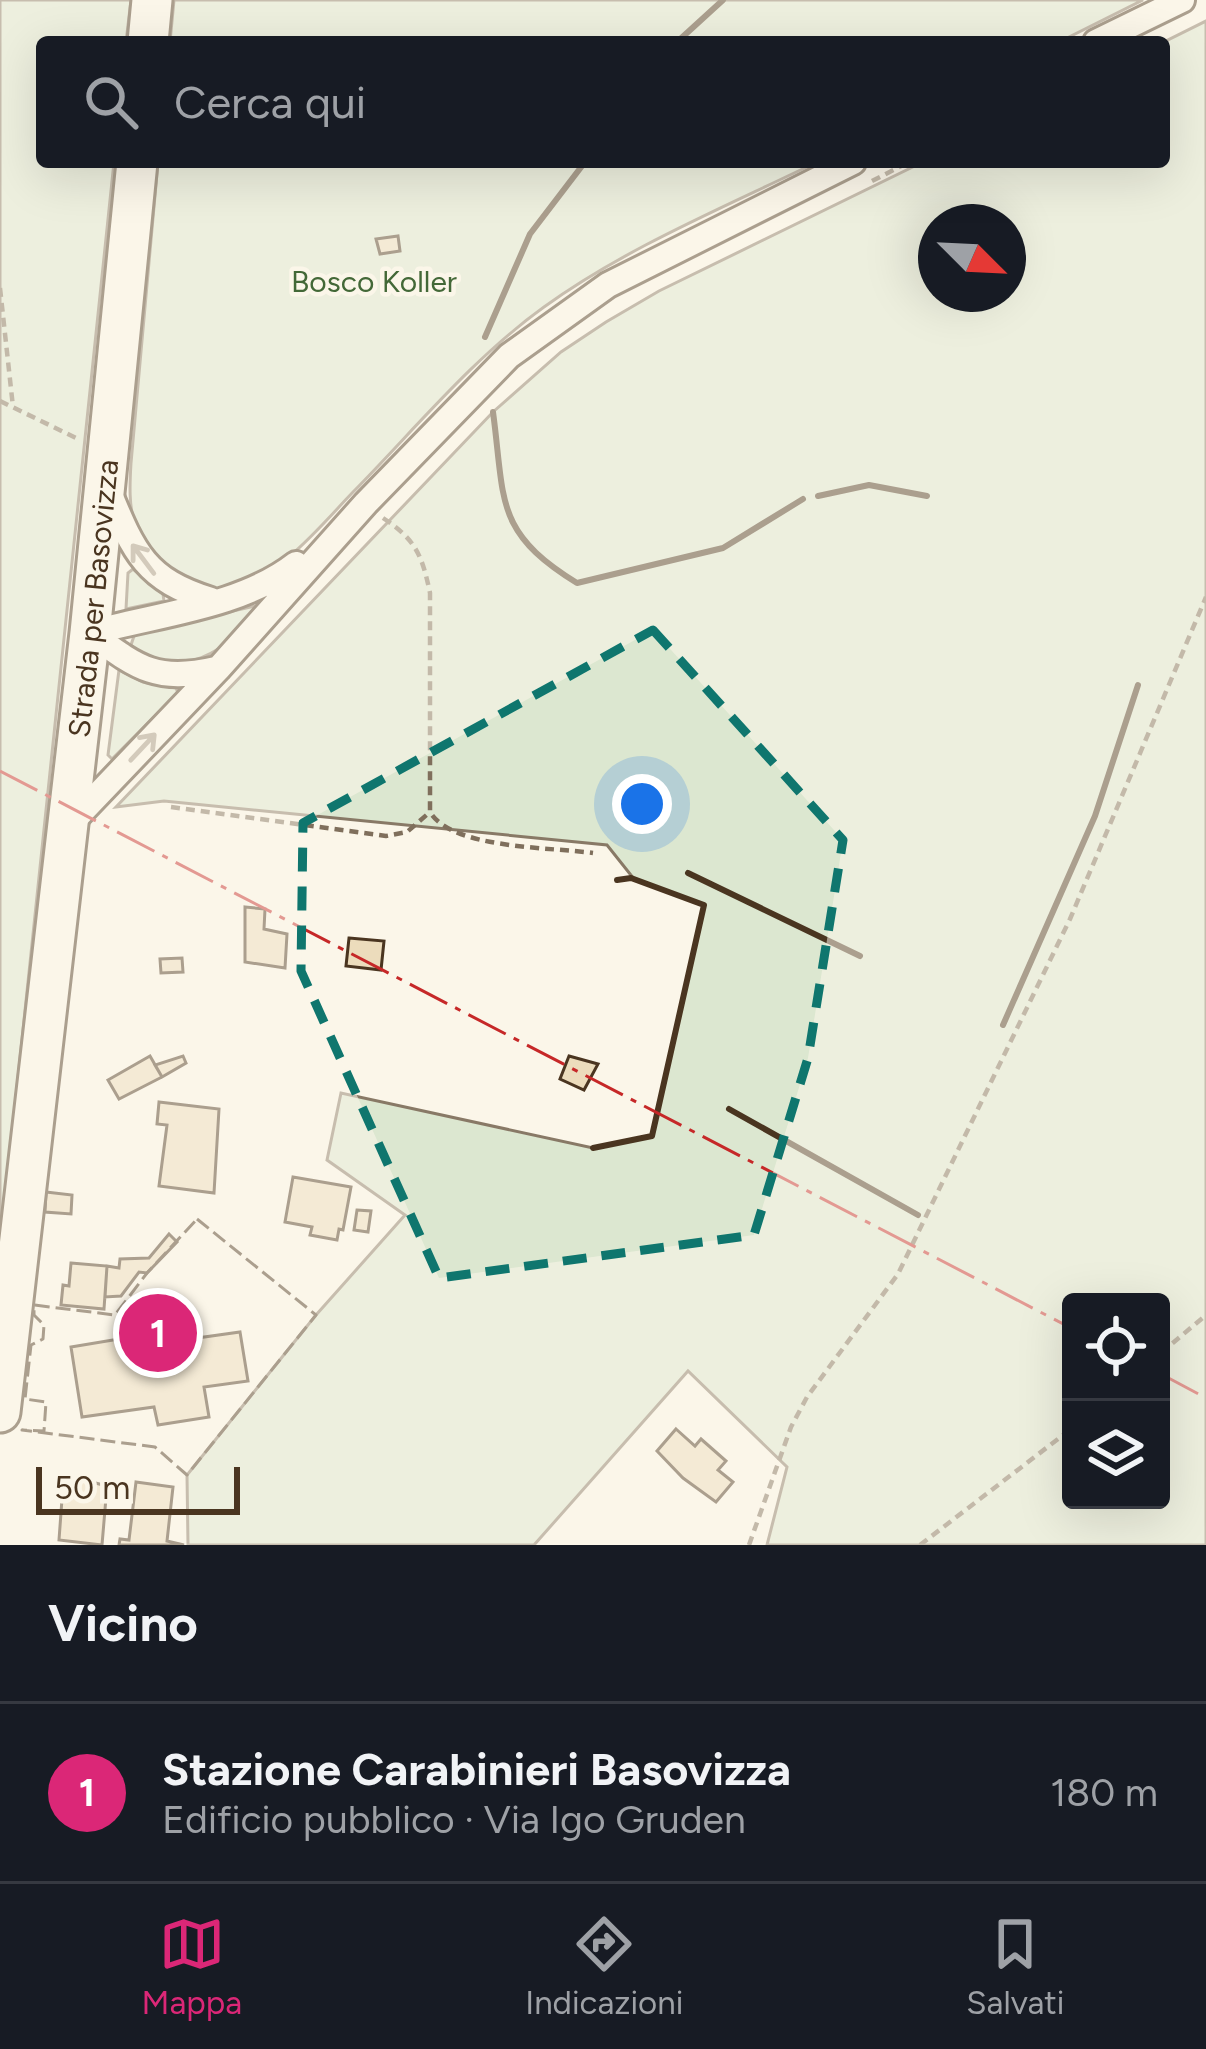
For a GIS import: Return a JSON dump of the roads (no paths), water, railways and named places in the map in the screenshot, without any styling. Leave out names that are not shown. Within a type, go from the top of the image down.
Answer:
[{"type":"main road","points":[[149,36],[152,0]]},
{"type":"main road","name":"Strada per Basovizza","points":[[0,1412],[69,826],[135,168]]},
{"type":"street","points":[[1108,36],[1181,0]]},
{"type":"street","points":[[69,826],[375,511],[509,356],[554,321],[650,262],[841,168]]},
{"type":"street","points":[[107,469],[126,535],[154,574],[213,601]]},
{"type":"street","points":[[90,633],[242,596],[273,583],[375,511]]},
{"type":"street","points":[[90,633],[153,673],[170,677],[218,668]]},
{"type":"place","name":"Stazione Carabinieri Basovizza","points":[[158,1333]]},
{"type":"park label","name":"Bosco Koller","points":[[374,281]]}]
